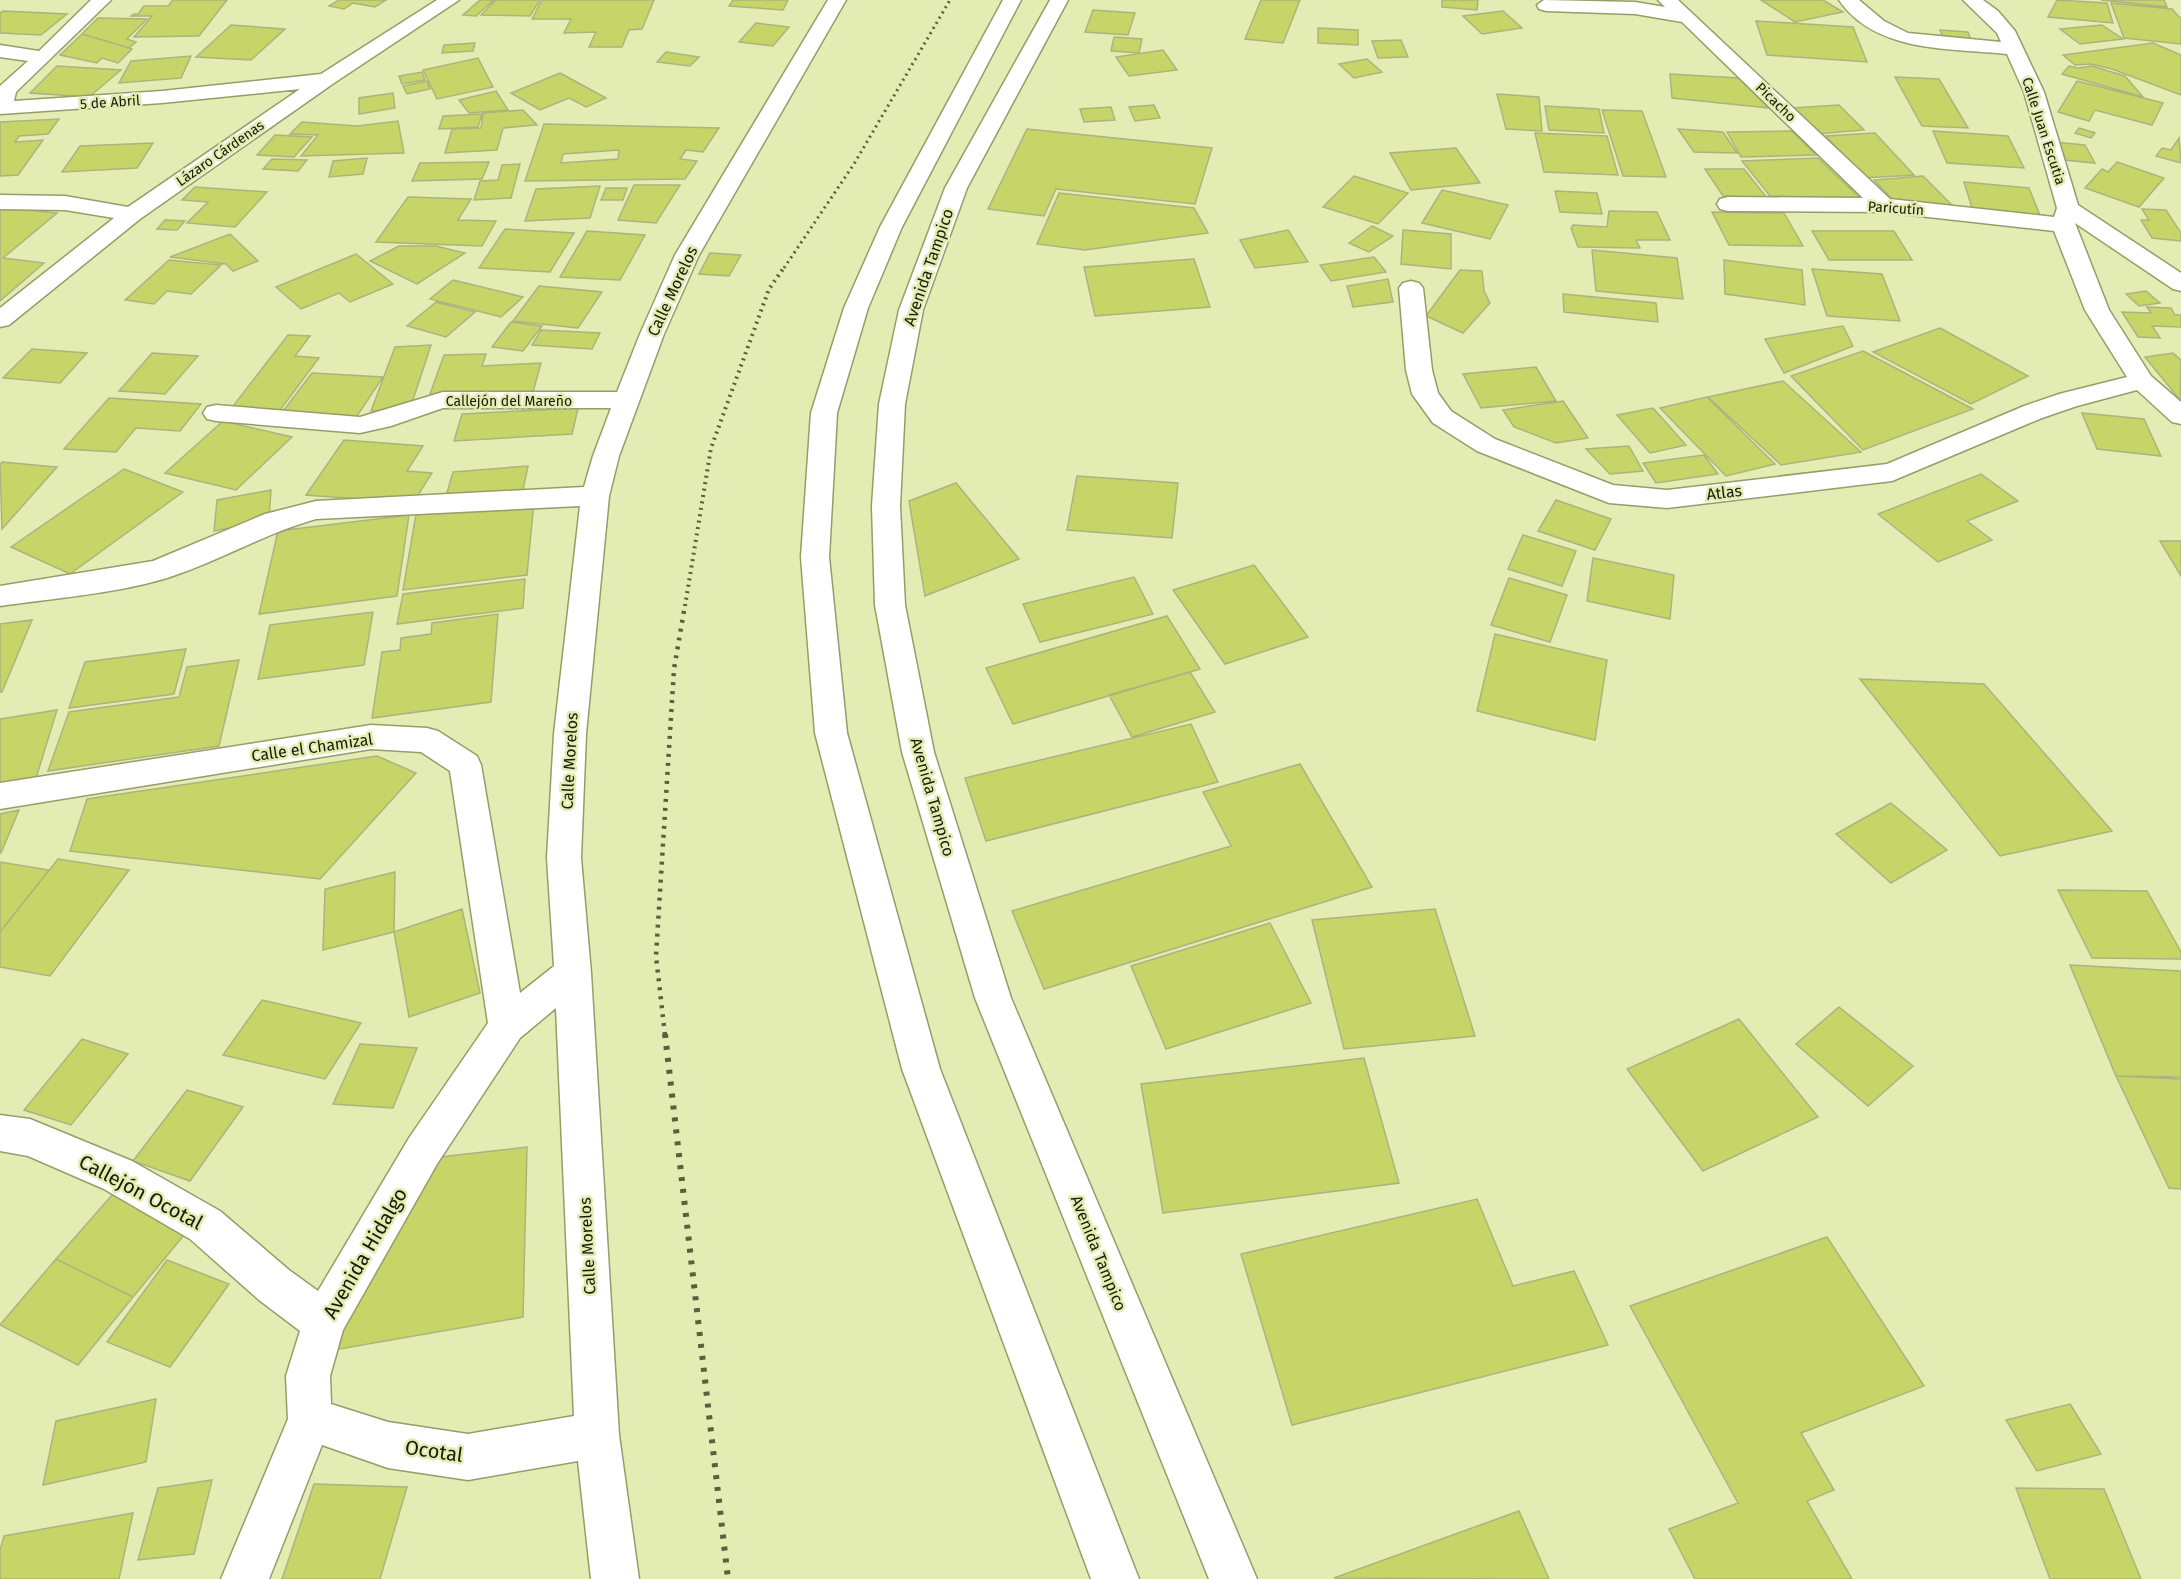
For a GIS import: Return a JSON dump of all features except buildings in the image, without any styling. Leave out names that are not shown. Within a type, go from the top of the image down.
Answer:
[{"type":"street","name":"5 de Abril","points":[[102,0],[7,90],[1,108],[227,93],[327,79]]},
{"type":"street","name":"Lázaro Cárdenas","points":[[0,320],[132,214],[327,79],[450,0]]},
{"type":"street","name":"Calle Morelos","points":[[615,1579],[597,1435],[573,973],[564,858],[569,757],[581,608],[595,496],[606,456],[651,334],[687,255],[837,0]]},
{"type":"street","points":[[1012,0],[891,227],[856,308],[824,413],[815,558],[831,733],[921,1068],[1115,1579]]},
{"type":"street","name":"Avenida Tampico","points":[[1059,0],[956,188],[911,310],[892,404],[886,506],[890,605],[918,752],[993,998],[1233,1579]]},
{"type":"street","name":"Picacho","points":[[1667,0],[1688,17],[1883,205]]},
{"type":"street","points":[[1848,0],[1877,25],[1904,38],[2014,49]]},
{"type":"street","name":"Calle Juan Escutia","points":[[1972,0],[1991,15],[2006,32],[2034,92],[2065,217],[2097,310],[2142,381],[2181,416]]},
{"type":"street","points":[[1546,5],[1635,8],[1688,17]]},
{"type":"street","points":[[0,51],[42,57]]},
{"type":"street","points":[[0,202],[65,203],[132,214]]},
{"type":"street","name":"Paricutín","points":[[1728,204],[1883,205],[2065,217]]},
{"type":"street","points":[[2065,217],[2181,284]]},
{"type":"street","name":"Atlas","points":[[1411,288],[1419,370],[1425,394],[1442,417],[1486,445],[1609,494],[1667,499],[1892,472],[2033,412],[2068,400],[2142,381]]},
{"type":"street","name":"Callejón del Mareño","points":[[216,413],[360,424],[373,423],[430,402],[443,400],[627,400]]},
{"type":"street","points":[[0,596],[160,570],[275,521],[316,510],[595,496]]},
{"type":"street","name":"Calle el Chamizal","points":[[0,796],[371,737],[427,740],[465,765],[507,1026]]},
{"type":"street","name":"Avenida Hidalgo","points":[[245,1579],[310,1419],[308,1376],[324,1322],[423,1150],[507,1026],[573,973]]},
{"type":"street","name":"Callejón Ocotal","points":[[0,1133],[30,1138],[118,1175],[205,1225],[274,1285],[324,1322]]},
{"type":"street","name":"Ocotal","points":[[310,1419],[388,1445],[468,1457],[597,1435]]},
{"type":"railway","points":[[784,268],[854,164],[950,0]]},
{"type":"railway","points":[[685,606],[711,448],[769,289],[785,266]]},
{"type":"railway","points":[[665,1035],[656,956],[674,669],[685,605]]},
{"type":"railway","points":[[665,1034],[728,1579]]}]
